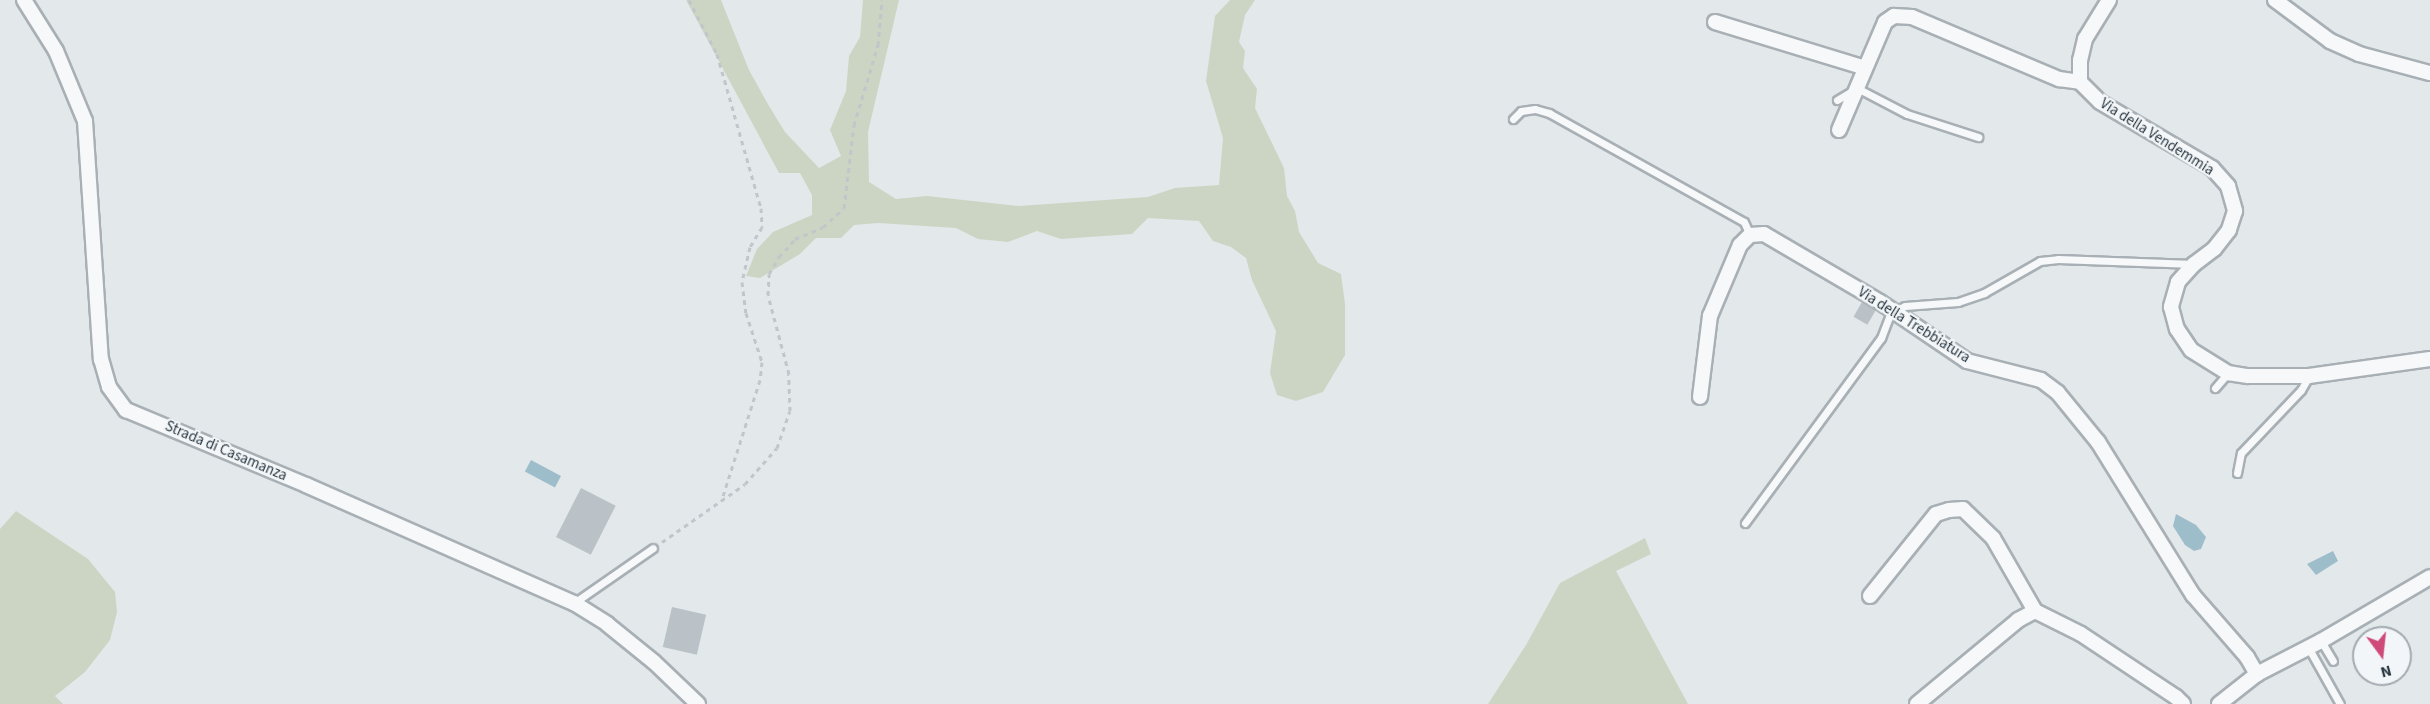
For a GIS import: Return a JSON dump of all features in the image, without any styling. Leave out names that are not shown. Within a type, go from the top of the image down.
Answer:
[{"type":"street","name":"Strada di Casamanza","points":[[24,0],[56,51],[85,121],[101,359],[109,387],[126,410],[306,485],[574,603],[615,630],[698,704]]},
{"type":"street","points":[[1839,130],[1885,22],[1894,16],[1912,17],[2059,79],[2080,82],[2080,60],[2085,39],[2109,0]]},
{"type":"street","points":[[2275,0],[2330,41],[2359,54],[2430,73]]},
{"type":"street","points":[[1715,22],[1865,68]]},
{"type":"street","name":"Via della Vendemmia","points":[[2080,82],[2100,102],[2212,168],[2228,186],[2235,211],[2229,230],[2214,249],[2194,264],[2178,282],[2171,307],[2177,329],[2191,350],[2228,373],[2248,376],[2309,376],[2430,359]]},
{"type":"street","name":"Via della Trebbiatura","points":[[1750,235],[1764,234],[1880,302],[1891,312],[1967,361],[2041,380],[2058,393],[2098,442],[2193,595],[2247,657],[2257,674]]},
{"type":"street","points":[[1700,397],[1710,316],[1740,245],[1750,235]]},
{"type":"street","points":[[1870,596],[1936,514],[1963,509],[1993,538],[2035,611],[2081,634],[2176,697],[2183,704]]},
{"type":"street","points":[[2219,704],[2257,674],[2430,577]]},
{"type":"street","points":[[1917,704],[2018,620],[2035,611]]},
{"type":"lane","points":[[1837,100],[1857,88],[1907,114],[1978,137]]},
{"type":"lane","points":[[1513,119],[1521,111],[1535,109],[1549,113],[1744,222],[1750,235]]},
{"type":"lane","points":[[1745,523],[1881,338],[1891,312],[1905,306],[1958,302],[1984,293],[2040,261],[2058,259],[2194,264]]},
{"type":"lane","points":[[2215,388],[2228,373]]},
{"type":"lane","points":[[2237,473],[2241,453],[2301,390],[2309,376]]},
{"type":"lane","points":[[574,603],[653,548]]},
{"type":"lane","points":[[2314,644],[2333,661]]},
{"type":"lane","points":[[2314,644],[2340,704]]},
{"type":"path","points":[[689,0],[717,54],[761,208],[762,227],[750,247],[742,282],[746,313],[762,362],[760,380],[722,501]]},
{"type":"path","points":[[653,548],[745,484],[777,448],[790,411],[789,374],[768,295],[769,274],[795,239],[823,227],[844,208],[854,124],[878,45],[882,0]]},
{"type":"green space","points":[[686,0],[721,0],[749,70],[769,106],[785,132],[819,168],[841,156],[830,130],[846,91],[849,56],[860,37],[863,0],[899,0],[868,132],[869,182],[896,199],[927,196],[1019,206],[1148,197],[1175,188],[1219,185],[1223,138],[1206,81],[1215,16],[1230,0],[1255,0],[1245,15],[1239,42],[1245,51],[1243,68],[1257,89],[1255,108],[1284,168],[1287,196],[1295,211],[1299,232],[1318,263],[1341,274],[1345,304],[1345,355],[1323,392],[1296,401],[1277,395],[1270,373],[1276,331],[1252,280],[1246,258],[1231,247],[1213,241],[1199,221],[1148,218],[1132,234],[1061,239],[1037,231],[1008,242],[978,239],[956,228],[878,223],[854,225],[841,238],[816,238],[800,254],[760,278],[746,276],[757,249],[773,232],[812,215],[812,195],[800,173],[779,173]]},
{"type":"green space","points":[[16,511],[88,559],[115,592],[117,612],[110,640],[85,672],[55,696],[63,704],[0,704],[0,529]]},
{"type":"green space","points":[[1645,538],[1651,554],[1616,571],[1688,704],[1488,704],[1526,645],[1560,583]]},
{"type":"water","points":[[531,460],[561,476],[555,487],[525,471]]},
{"type":"water","points":[[2176,514],[2196,525],[2206,537],[2201,549],[2194,551],[2185,545],[2173,526]]},
{"type":"water","points":[[2333,551],[2338,561],[2316,575],[2307,564]]},
{"type":"building","points":[[1862,302],[1876,310],[1867,325],[1854,317]]},
{"type":"building","points":[[581,488],[616,506],[591,555],[556,537]]},
{"type":"building","points":[[672,607],[706,615],[697,655],[663,647]]}]
